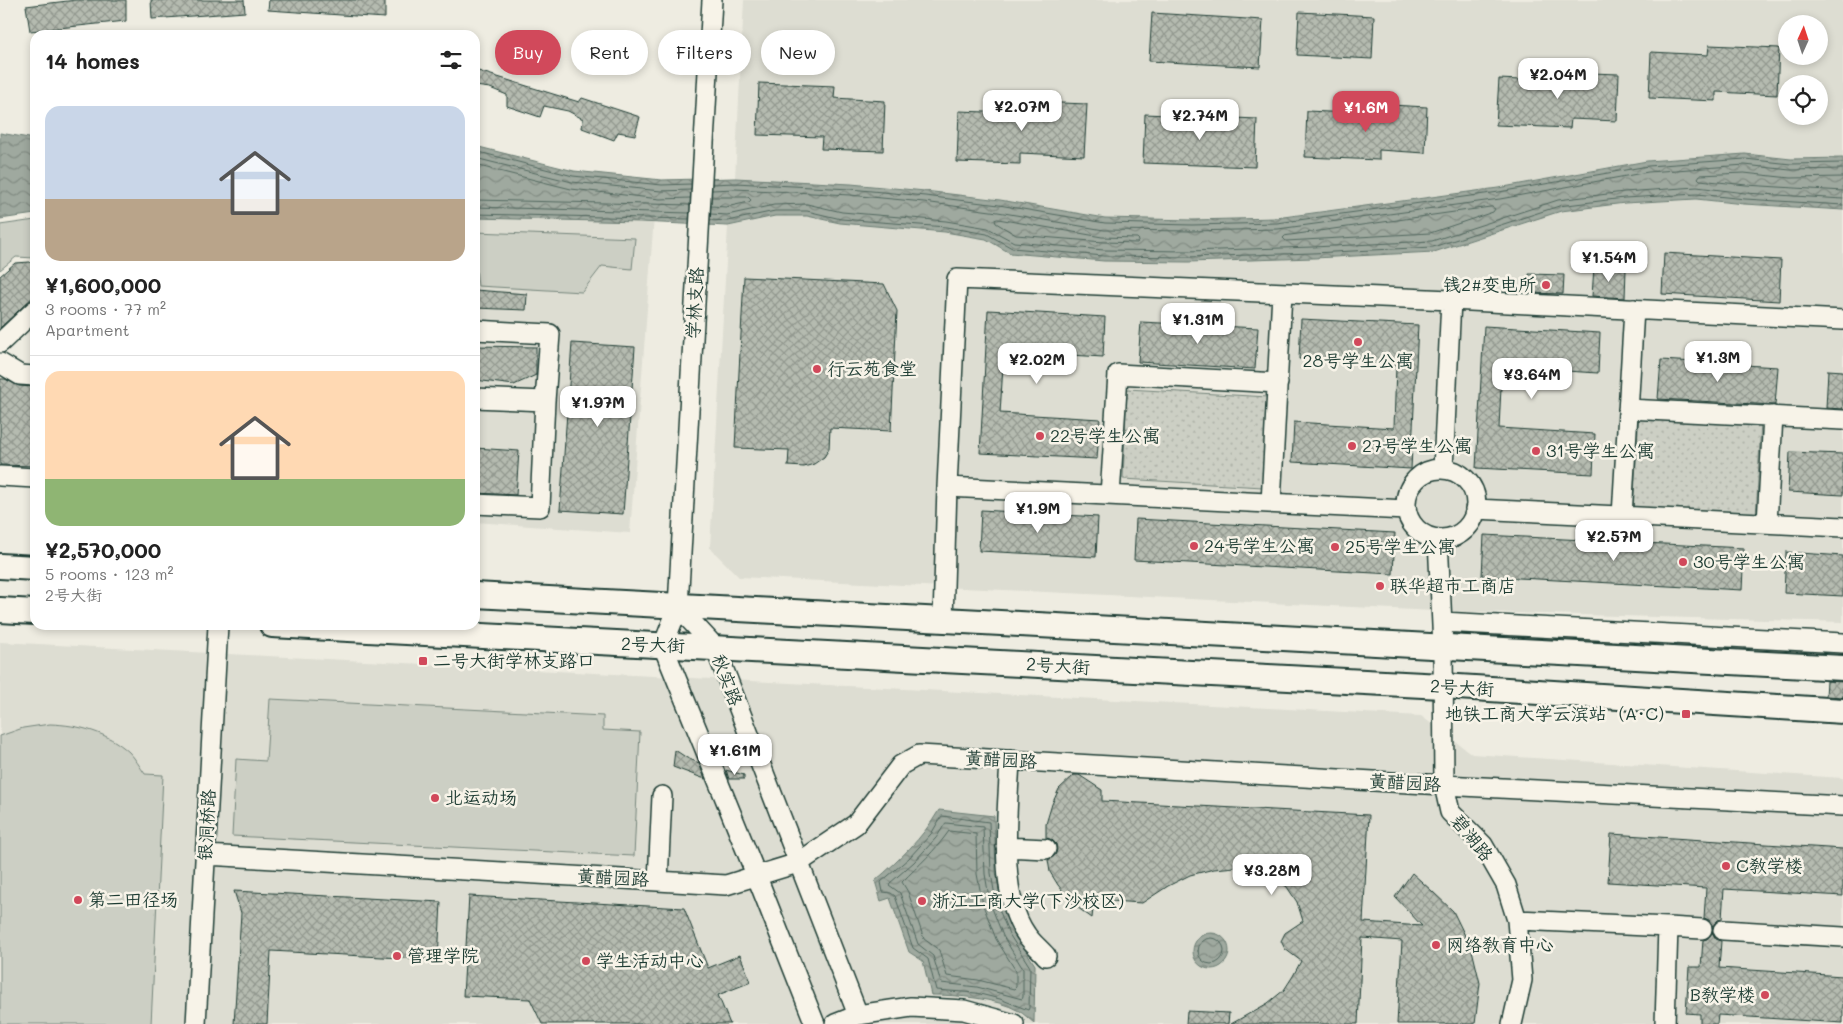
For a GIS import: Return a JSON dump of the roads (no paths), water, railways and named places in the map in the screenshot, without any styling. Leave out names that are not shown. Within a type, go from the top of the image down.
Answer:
[{"type":"main road","points":[[0,566],[30,568]]},
{"type":"main road","points":[[480,594],[1843,668]]},
{"type":"main road","points":[[0,610],[30,612]]},
{"type":"main road","name":"2号大街","points":[[365,630],[1442,686],[1843,711]]},
{"type":"street","name":"学林支路","points":[[678,606],[712,0]]},
{"type":"street","points":[[943,620],[947,486],[957,279],[1451,300],[1843,320]]},
{"type":"street","points":[[1271,503],[1282,293]]},
{"type":"street","points":[[1443,469],[1451,300]]},
{"type":"street","points":[[1622,516],[1634,309]]},
{"type":"street","points":[[0,343],[30,315]]},
{"type":"street","points":[[480,330],[550,334],[540,507],[480,504]]},
{"type":"street","points":[[0,363],[20,375],[30,376]]},
{"type":"street","points":[[1110,495],[1118,374],[1278,383]]},
{"type":"street","points":[[480,398],[545,402]]},
{"type":"street","points":[[1628,409],[1843,420]]},
{"type":"street","points":[[1767,523],[1773,416]]},
{"type":"street","points":[[1443,469],[1459,473],[1468,481],[1474,491],[1476,509],[1470,525],[1461,533],[1450,538],[1438,539],[1427,536],[1417,530],[1410,521],[1406,510],[1407,493],[1416,478],[1426,471],[1443,469]]},
{"type":"street","points":[[0,476],[30,478]]},
{"type":"street","points":[[947,486],[1406,510]]},
{"type":"street","points":[[1476,509],[1843,527]]},
{"type":"street","name":"碧湖路","points":[[1438,539],[1443,647],[1444,785],[1450,812],[1482,845],[1506,885],[1517,920],[1522,980],[1512,1024]]},
{"type":"street","points":[[678,606],[663,646],[815,1024]]},
{"type":"street","name":"秋实路","points":[[678,606],[715,647],[858,1015]]},
{"type":"street","points":[[1442,622],[1843,643]]},
{"type":"street","name":"银洞桥路","points":[[196,1024],[218,630]]},
{"type":"street","name":"黄醋园路","points":[[206,855],[726,885],[798,863],[856,824],[901,765],[919,755],[1843,806]]},
{"type":"street","points":[[1010,760],[1006,847],[1008,883],[1014,908],[1025,933],[1046,956]]},
{"type":"street","points":[[658,881],[662,796]]},
{"type":"street","points":[[1006,847],[1046,849]]},
{"type":"street","points":[[1517,920],[1702,929]]},
{"type":"street","points":[[1665,1024],[1668,927]]},
{"type":"street","points":[[1723,930],[1843,937]]},
{"type":"street","points":[[835,1024],[858,1015],[910,1007],[964,1010],[1014,1024]]},
{"type":"water","points":[[0,133],[30,138],[30,215],[0,219]]},
{"type":"water","points":[[480,147],[574,171],[662,180],[735,178],[851,184],[1000,200],[1105,218],[1192,220],[1276,218],[1498,188],[1647,161],[1745,154],[1791,159],[1843,158],[1843,210],[1696,199],[1625,203],[1561,211],[1434,252],[1188,262],[1104,261],[1010,253],[986,239],[945,232],[840,223],[807,216],[775,216],[728,226],[480,218]]},
{"type":"water","points":[[939,810],[994,816],[996,872],[1001,901],[1013,931],[1035,965],[1034,1023],[1019,1011],[988,1000],[931,995],[923,961],[909,952],[890,898],[881,901],[875,881],[902,857]]},
{"type":"water","points":[[1211,933],[1218,934],[1224,938],[1228,944],[1228,958],[1224,964],[1218,968],[1211,969],[1204,968],[1198,964],[1194,958],[1193,951],[1194,944],[1198,938],[1204,934]]},
{"type":"place","name":"钱2#变电所","points":[[1546,285]]},
{"type":"place","name":"28号学生公寓","points":[[1358,342]]},
{"type":"place","name":"行云苑食堂","points":[[817,369]]},
{"type":"place","name":"22号学生公寓","points":[[1040,436]]},
{"type":"place","name":"27号学生公寓","points":[[1352,446]]},
{"type":"place","name":"31号学生公寓","points":[[1536,451]]},
{"type":"place","name":"24号学生公寓","points":[[1194,546]]},
{"type":"place","name":"25号学生公寓","points":[[1335,547]]},
{"type":"place","name":"30号学生公寓","points":[[1683,562]]},
{"type":"place","name":"联华超市工商店","points":[[1380,586]]},
{"type":"place","name":"二号大街学林支路口","points":[[423,661]]},
{"type":"place","name":"地铁工商大学云滨站（A·C）","points":[[1686,714]]},
{"type":"place","name":"北运动场","points":[[435,798]]},
{"type":"place","name":"C教学楼","points":[[1726,866]]},
{"type":"place","name":"第二田径场","points":[[78,900]]},
{"type":"place","name":"浙江工商大学(下沙校区)","points":[[922,901]]},
{"type":"place","name":"网络教育中心","points":[[1436,945]]},
{"type":"place","name":"管理学院","points":[[397,956]]},
{"type":"place","name":"学生活动中心","points":[[586,961]]},
{"type":"place","name":"B教学楼","points":[[1765,995]]}]
